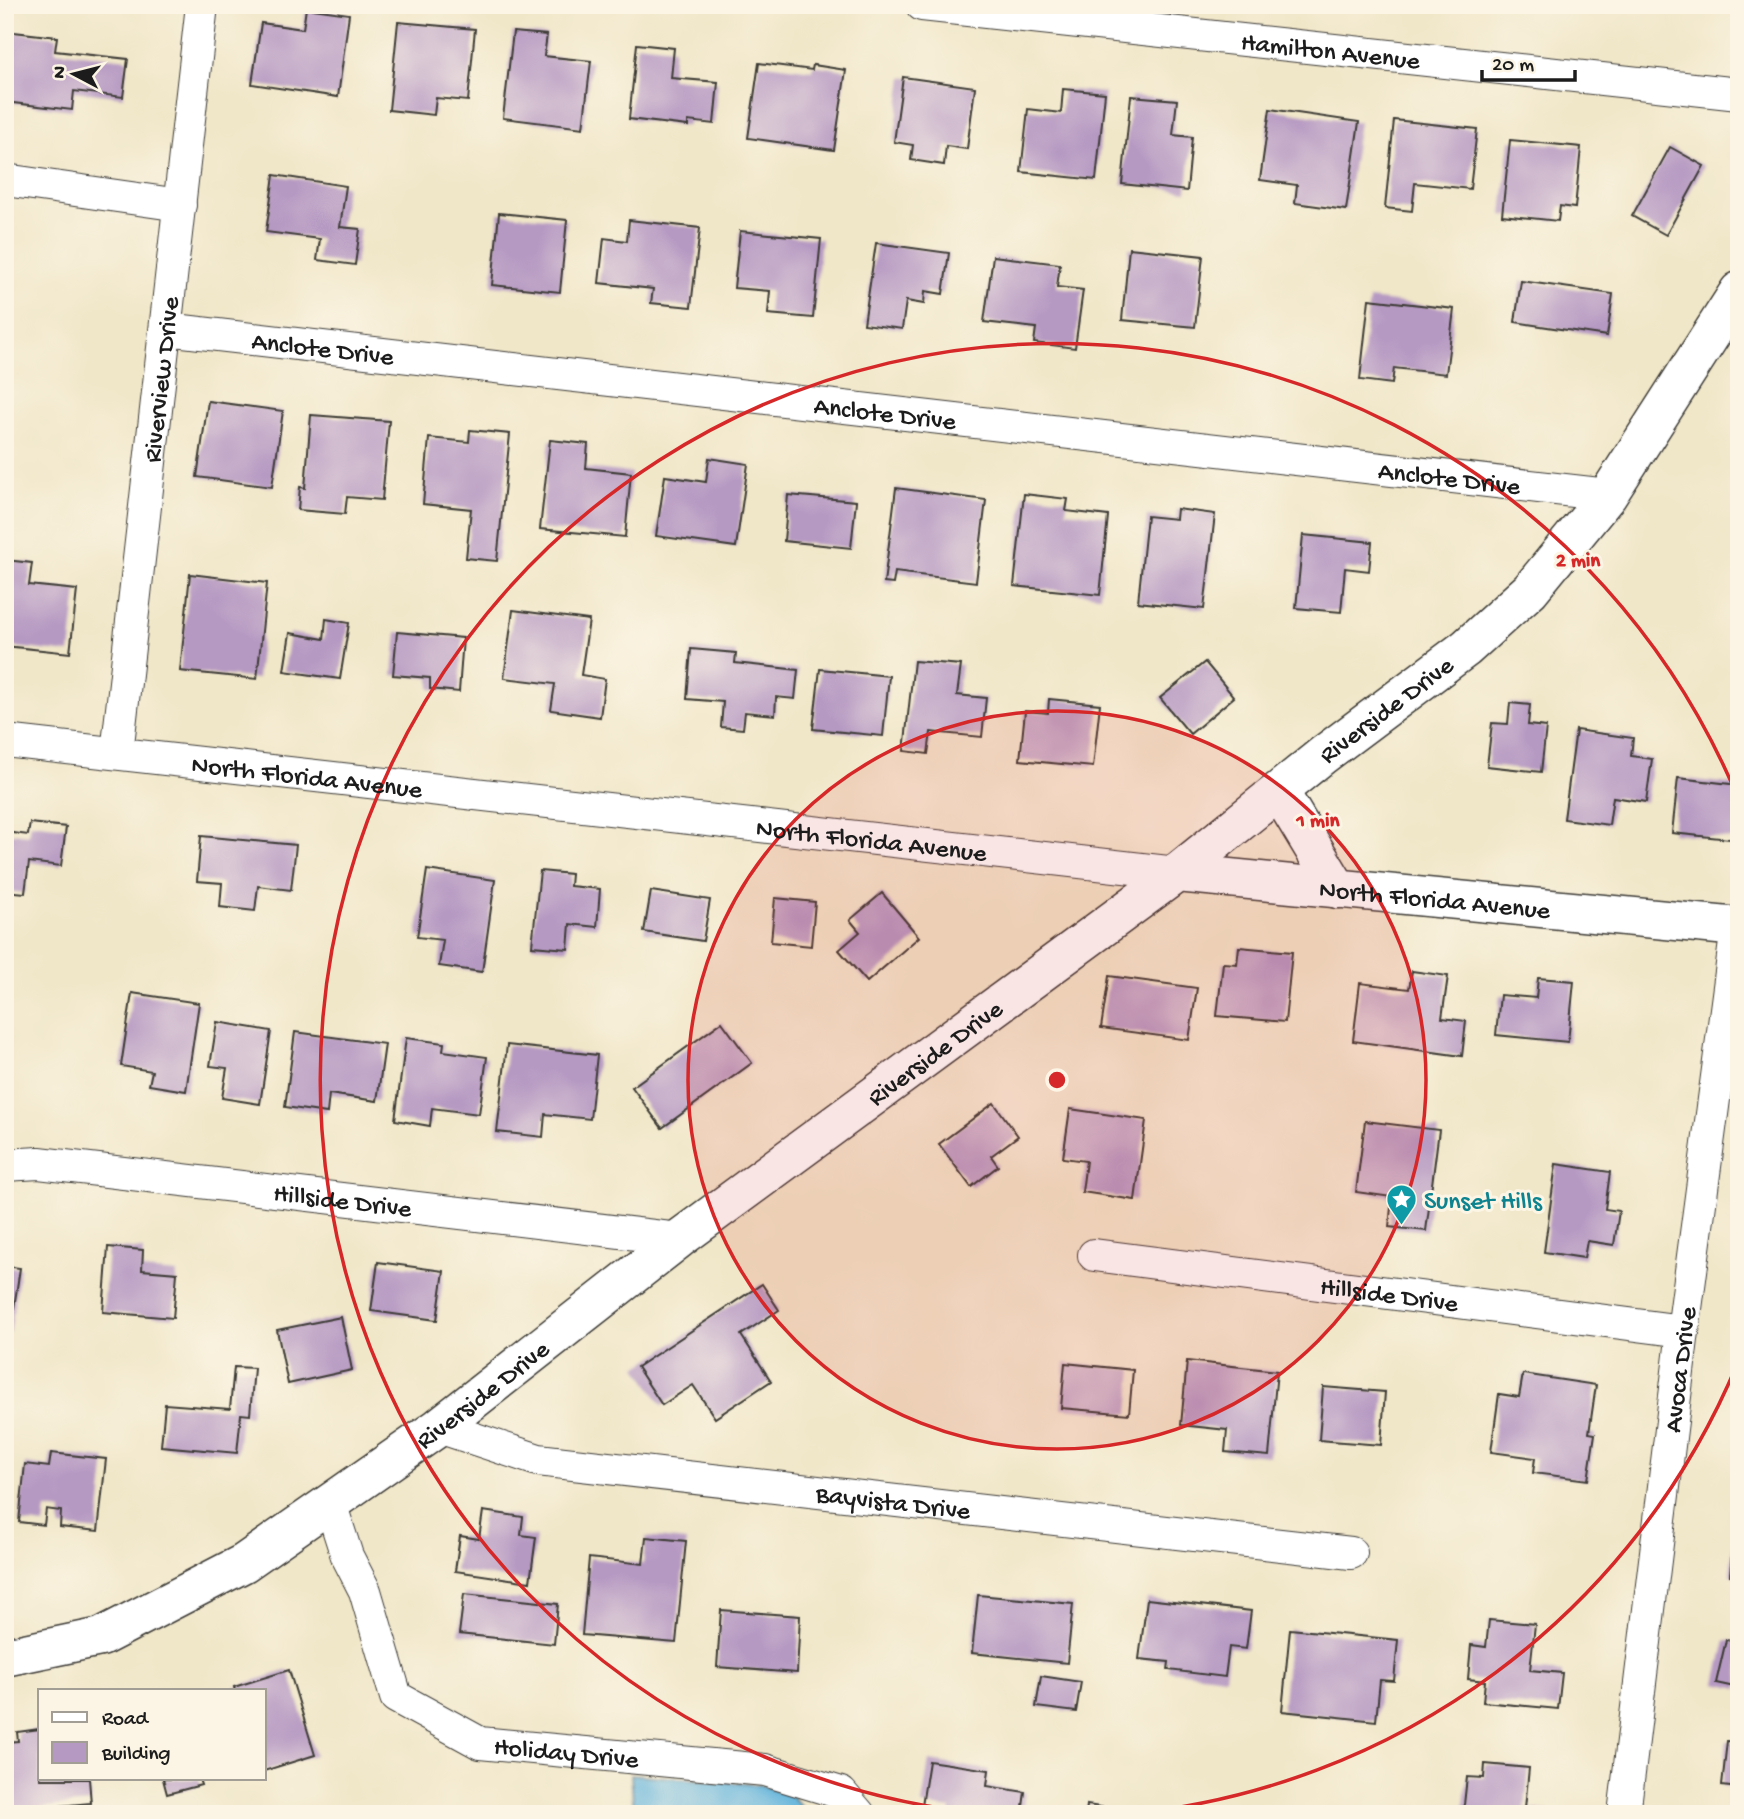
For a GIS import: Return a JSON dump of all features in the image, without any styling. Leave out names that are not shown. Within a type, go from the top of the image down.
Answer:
[{"type":"street","name":"Riverview Drive","points":[[117,753],[202,5]]},
{"type":"street","name":"Hamilton Avenue","points":[[922,5],[1739,94]]},
{"type":"street","points":[[5,180],[180,205]]},
{"type":"street","name":"Riverside Drive","points":[[5,1657],[101,1637],[244,1563],[439,1427],[678,1239],[1177,873],[1466,648],[1530,590],[1608,495],[1739,292]]},
{"type":"street","name":"Anclote Drive","points":[[166,329],[1608,495]]},
{"type":"street","name":"North Florida Avenue","points":[[5,741],[1177,873],[1738,927]]},
{"type":"street","points":[[1279,791],[1338,889]]},
{"type":"street","name":"Avoca Drive","points":[[1624,1814],[1683,1331],[1738,927]]},
{"type":"street","name":"Hillside Drive","points":[[5,1165],[39,1163],[678,1239]]},
{"type":"street","name":"Hillside Drive","points":[[1094,1255],[1683,1331]]},
{"type":"street","name":"Bayvista Drive","points":[[439,1427],[538,1460],[1351,1553]]},
{"type":"street","name":"Holiday Drive","points":[[330,1503],[347,1556],[365,1591],[396,1697],[480,1743],[765,1770],[842,1793],[859,1814]]},
{"type":"water","points":[[631,1774],[761,1785],[791,1795],[808,1814],[634,1814]]},
{"type":"building","points":[[306,8],[349,14],[338,97],[252,84],[261,23],[303,29]]},
{"type":"building","points":[[398,22],[475,29],[468,101],[436,98],[434,115],[389,110]]},
{"type":"building","points":[[5,31],[57,37],[55,51],[128,59],[123,97],[74,91],[72,110],[5,102]]},
{"type":"building","points":[[513,32],[547,35],[544,56],[591,61],[583,128],[503,118]]},
{"type":"building","points":[[637,44],[674,48],[671,78],[718,82],[714,124],[688,121],[688,126],[629,119]]},
{"type":"building","points":[[759,63],[812,70],[813,65],[846,70],[834,150],[748,138]]},
{"type":"building","points":[[903,77],[975,87],[967,149],[946,146],[944,165],[911,160],[913,145],[894,142]]},
{"type":"building","points":[[1063,89],[1105,93],[1096,180],[1021,172],[1028,109],[1061,113]]},
{"type":"building","points":[[1131,96],[1177,100],[1173,135],[1192,137],[1187,191],[1122,184]]},
{"type":"building","points":[[1270,109],[1359,122],[1346,210],[1295,203],[1297,185],[1260,180]]},
{"type":"building","points":[[1394,120],[1477,129],[1470,189],[1415,183],[1412,211],[1385,208]]},
{"type":"building","points":[[1510,140],[1581,147],[1575,208],[1560,206],[1558,221],[1502,215]]},
{"type":"building","points":[[1670,147],[1704,166],[1666,235],[1632,216]]},
{"type":"building","points":[[274,175],[346,186],[340,227],[360,229],[355,265],[317,260],[320,239],[266,232]]},
{"type":"building","points":[[499,213],[567,220],[560,292],[492,285]]},
{"type":"building","points":[[629,220],[700,228],[691,307],[651,303],[653,289],[599,283],[604,238],[627,241]]},
{"type":"building","points":[[740,231],[821,239],[813,318],[768,314],[770,291],[734,288]]},
{"type":"building","points":[[876,243],[949,253],[943,294],[925,291],[924,304],[906,301],[902,329],[864,324]]},
{"type":"building","points":[[1129,248],[1203,256],[1195,327],[1122,320]]},
{"type":"building","points":[[993,256],[1060,264],[1057,287],[1083,290],[1075,348],[1034,343],[1036,328],[984,322]]},
{"type":"building","points":[[1521,281],[1613,294],[1607,336],[1515,322]]},
{"type":"building","points":[[1369,299],[1454,309],[1446,374],[1394,368],[1392,384],[1360,380]]},
{"type":"building","points":[[208,401],[283,411],[272,487],[197,477]]},
{"type":"building","points":[[311,415],[389,421],[382,500],[347,497],[345,514],[298,510],[300,487],[305,488]]},
{"type":"building","points":[[470,430],[510,434],[497,561],[466,558],[471,509],[423,504],[429,438],[469,442]]},
{"type":"building","points":[[550,440],[588,444],[586,468],[631,473],[625,537],[540,529]]},
{"type":"building","points":[[709,458],[748,464],[736,547],[656,536],[665,476],[706,482]]},
{"type":"building","points":[[896,488],[986,500],[976,582],[895,572],[893,584],[884,583]]},
{"type":"building","points":[[1024,494],[1068,499],[1066,511],[1108,516],[1100,595],[1014,586]]},
{"type":"building","points":[[788,495],[856,501],[851,548],[784,541]]},
{"type":"building","points":[[1177,509],[1215,514],[1204,609],[1138,602],[1147,516],[1176,519]]},
{"type":"building","points":[[1303,535],[1372,542],[1369,571],[1345,568],[1341,612],[1296,608]]},
{"type":"building","points":[[5,560],[32,563],[29,585],[77,590],[70,653],[5,646]]},
{"type":"building","points":[[190,574],[267,583],[257,679],[180,671]]},
{"type":"building","points":[[513,610],[589,620],[581,675],[605,679],[600,717],[551,710],[555,684],[504,678]]},
{"type":"building","points":[[326,619],[349,623],[340,679],[284,671],[290,633],[324,639]]},
{"type":"building","points":[[397,632],[463,638],[459,692],[430,689],[430,678],[393,675]]},
{"type":"building","points":[[691,649],[736,653],[735,663],[798,670],[795,699],[776,697],[775,715],[745,712],[743,729],[721,727],[723,702],[687,699]]},
{"type":"building","points":[[914,661],[961,665],[957,695],[986,698],[982,737],[931,732],[928,754],[904,751]]},
{"type":"building","points":[[1205,662],[1234,697],[1190,734],[1160,698]]},
{"type":"building","points":[[820,669],[889,676],[883,736],[813,729]]},
{"type":"building","points":[[1049,699],[1100,704],[1093,767],[1020,760],[1025,711],[1048,713]]},
{"type":"building","points":[[1510,703],[1530,705],[1528,725],[1546,727],[1541,772],[1487,766],[1492,723],[1508,724]]},
{"type":"building","points":[[1576,730],[1633,738],[1631,756],[1652,759],[1646,802],[1613,797],[1609,825],[1564,819]]},
{"type":"building","points":[[1678,778],[1739,785],[1739,840],[1672,833]]},
{"type":"building","points":[[30,823],[66,827],[61,866],[29,862],[25,893],[5,891],[5,832],[28,835]]},
{"type":"building","points":[[201,836],[296,845],[291,890],[258,886],[255,911],[220,907],[222,883],[197,881]]},
{"type":"building","points":[[427,870],[495,880],[482,972],[439,966],[443,940],[417,937]]},
{"type":"building","points":[[540,871],[571,874],[570,886],[600,889],[597,927],[570,924],[568,949],[532,946]]},
{"type":"building","points":[[651,891],[710,900],[703,941],[644,932]]},
{"type":"building","points":[[882,893],[919,937],[867,982],[839,950],[860,932],[850,920]]},
{"type":"building","points":[[775,898],[815,902],[811,946],[771,942]]},
{"type":"building","points":[[1239,947],[1292,952],[1285,1022],[1217,1016],[1223,963],[1237,964]]},
{"type":"building","points":[[1412,971],[1448,976],[1442,1018],[1466,1021],[1462,1056],[1353,1041],[1360,983],[1409,989]]},
{"type":"building","points":[[1109,976],[1197,988],[1189,1040],[1101,1028]]},
{"type":"building","points":[[1538,978],[1574,981],[1568,1042],[1496,1035],[1500,995],[1536,998]]},
{"type":"building","points":[[132,993],[199,1003],[186,1091],[149,1085],[152,1071],[121,1066]]},
{"type":"building","points":[[217,1022],[271,1031],[260,1104],[222,1098],[227,1068],[210,1066]]},
{"type":"building","points":[[722,1022],[752,1063],[662,1128],[632,1087]]},
{"type":"building","points":[[295,1032],[385,1044],[377,1101],[329,1094],[327,1113],[285,1107]]},
{"type":"building","points":[[406,1038],[444,1043],[443,1051],[487,1057],[479,1114],[432,1108],[430,1126],[395,1120]]},
{"type":"building","points":[[507,1045],[597,1055],[590,1119],[545,1114],[543,1137],[497,1132]]},
{"type":"building","points":[[994,1103],[1018,1136],[991,1156],[998,1166],[971,1187],[939,1144]]},
{"type":"building","points":[[1070,1109],[1146,1120],[1135,1200],[1082,1192],[1086,1161],[1063,1158]]},
{"type":"building","points":[[1365,1121],[1439,1130],[1426,1231],[1389,1227],[1392,1197],[1356,1192]]},
{"type":"building","points":[[1556,1164],[1610,1172],[1605,1209],[1619,1211],[1614,1245],[1587,1241],[1584,1258],[1544,1252]]},
{"type":"building","points":[[108,1247],[143,1250],[142,1270],[177,1273],[173,1318],[103,1312]]},
{"type":"building","points":[[378,1262],[444,1271],[437,1320],[371,1311]]},
{"type":"building","points":[[5,1266],[20,1268],[10,1334],[5,1333]]},
{"type":"building","points":[[762,1284],[779,1310],[741,1335],[771,1381],[715,1418],[693,1385],[662,1405],[637,1367]]},
{"type":"building","points":[[341,1317],[352,1370],[288,1384],[277,1330]]},
{"type":"building","points":[[1187,1361],[1277,1371],[1269,1456],[1225,1452],[1227,1430],[1181,1425]]},
{"type":"building","points":[[1065,1363],[1133,1370],[1129,1414],[1061,1408]]},
{"type":"building","points":[[234,1367],[254,1368],[250,1415],[241,1414],[237,1453],[161,1446],[165,1404],[230,1409]]},
{"type":"building","points":[[1523,1374],[1596,1385],[1589,1433],[1595,1434],[1588,1480],[1533,1473],[1535,1458],[1491,1452],[1499,1394],[1519,1397]]},
{"type":"building","points":[[1323,1387],[1385,1392],[1381,1445],[1319,1440]]},
{"type":"building","points":[[51,1453],[106,1459],[98,1531],[60,1527],[61,1511],[46,1509],[44,1525],[19,1522],[25,1464],[49,1467]]},
{"type":"building","points":[[483,1511],[523,1517],[521,1535],[536,1537],[530,1582],[455,1571],[460,1536],[479,1539]]},
{"type":"building","points":[[646,1537],[686,1541],[676,1643],[582,1635],[589,1558],[643,1564]]},
{"type":"building","points":[[1733,1543],[1739,1543],[1739,1576],[1730,1575]]},
{"type":"building","points":[[464,1594],[558,1604],[554,1644],[459,1634]]},
{"type":"building","points":[[978,1595],[1073,1604],[1067,1663],[972,1653]]},
{"type":"building","points":[[1147,1599],[1251,1611],[1246,1649],[1229,1647],[1225,1677],[1168,1670],[1169,1662],[1139,1659]]},
{"type":"building","points":[[721,1610],[800,1616],[797,1673],[717,1667]]},
{"type":"building","points":[[1489,1620],[1535,1624],[1530,1670],[1562,1673],[1558,1709],[1483,1702],[1485,1681],[1468,1679],[1471,1645],[1486,1647]]},
{"type":"building","points":[[1290,1629],[1398,1640],[1394,1681],[1380,1680],[1376,1721],[1282,1711]]},
{"type":"building","points":[[1726,1640],[1739,1642],[1739,1688],[1716,1683]]},
{"type":"building","points":[[289,1670],[315,1755],[266,1770],[266,1689],[234,1687]]},
{"type":"building","points":[[1041,1676],[1081,1682],[1076,1712],[1036,1707]]},
{"type":"building","points":[[38,1729],[38,1780],[89,1780],[91,1803],[5,1811],[5,1742],[18,1741],[17,1732]]},
{"type":"building","points":[[1727,1741],[1739,1742],[1739,1788],[1722,1786]]},
{"type":"building","points":[[929,1761],[989,1770],[987,1786],[1025,1792],[1022,1814],[950,1814],[951,1809],[922,1805]]},
{"type":"building","points":[[1485,1764],[1529,1768],[1525,1808],[1549,1811],[1549,1814],[1463,1814],[1467,1777],[1484,1778]]},
{"type":"building","points":[[163,1780],[199,1780],[201,1785],[167,1794]]},
{"type":"building","points":[[1087,1805],[1114,1809],[1113,1814],[1086,1814]]},
{"type":"place","name":"Sunset Hills","points":[[1401,1226]]}]
